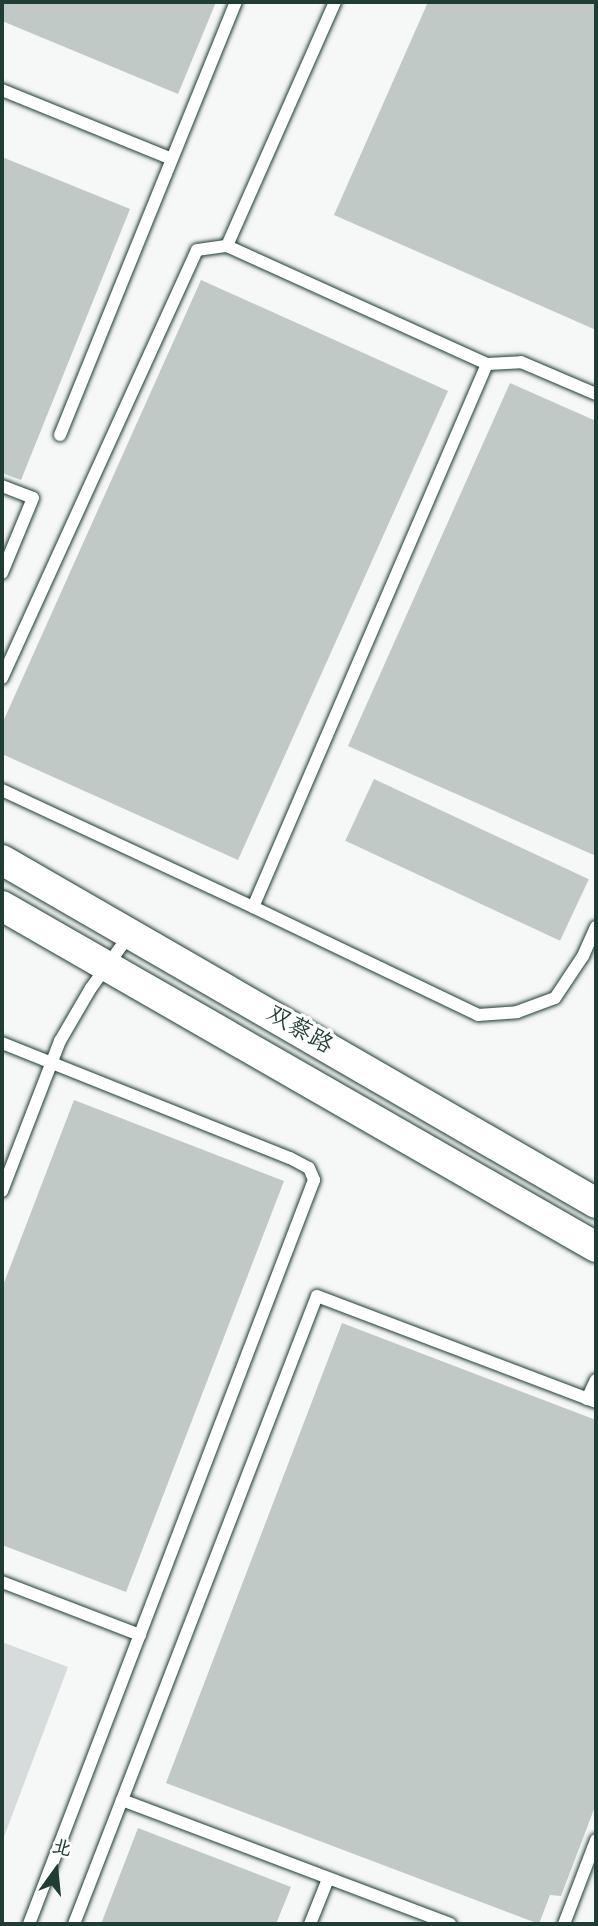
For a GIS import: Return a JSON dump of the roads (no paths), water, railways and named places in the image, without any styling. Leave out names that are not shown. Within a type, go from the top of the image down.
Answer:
[{"type":"street","name":"双蔡路","points":[[2,860],[596,1203]]},
{"type":"street","name":"双蔡路","points":[[2,906],[596,1247]]},
{"type":"lane","points":[[60,435],[236,2]]},
{"type":"lane","points":[[227,246],[335,2]]},
{"type":"lane","points":[[2,90],[172,159]]},
{"type":"lane","points":[[2,678],[197,250],[227,246],[487,364],[521,362],[596,394]]},
{"type":"lane","points":[[253,907],[487,364]]},
{"type":"lane","points":[[2,486],[33,498],[2,573]]},
{"type":"lane","points":[[2,790],[478,1015],[517,1012],[555,998],[583,956],[596,927]]},
{"type":"lane","points":[[2,1191],[52,1063],[78,1009],[130,934]]},
{"type":"lane","points":[[2,1043],[290,1158],[309,1168],[314,1180],[29,1924]]},
{"type":"lane","points":[[74,1924],[317,1296],[592,1400],[596,1380]]},
{"type":"lane","points":[[2,1583],[140,1635]]},
{"type":"lane","points":[[122,1800],[450,1924]]},
{"type":"lane","points":[[564,1924],[596,1840]]},
{"type":"lane","points":[[310,1924],[328,1879]]}]
